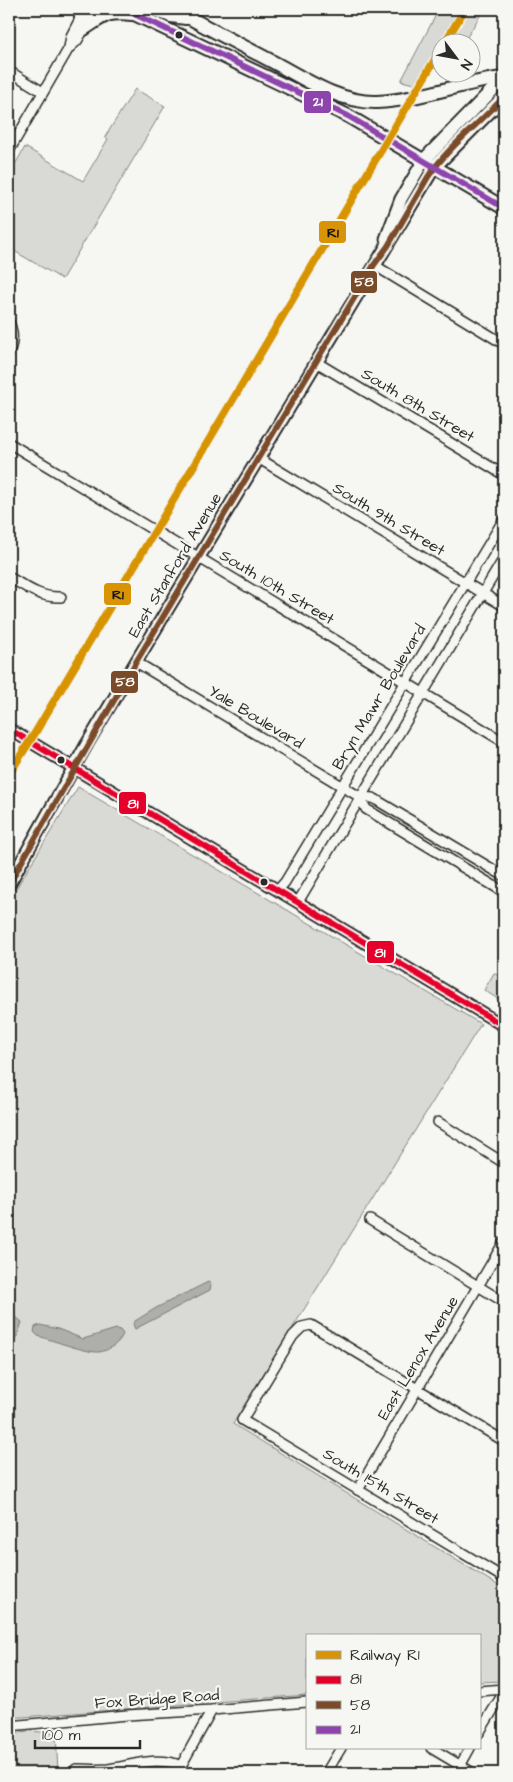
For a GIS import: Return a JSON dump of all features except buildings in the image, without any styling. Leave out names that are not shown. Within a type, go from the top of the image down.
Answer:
[{"type":"main road","points":[[152,9],[171,16],[191,18]]},
{"type":"main road","points":[[174,9],[299,76],[343,96],[358,100],[374,102],[406,98],[464,84],[504,78]]},
{"type":"main road","points":[[83,16],[130,12],[348,116],[504,208]]},
{"type":"main road","name":"East Stanford Avenue","points":[[374,266],[401,199],[424,160],[504,78]]},
{"type":"main road","name":"East Stanford Avenue","points":[[9,884],[74,768],[198,557],[374,266],[388,246],[415,197],[435,166],[504,98]]},
{"type":"street","points":[[9,151],[69,48],[77,41],[83,16],[96,9]]},
{"type":"street","points":[[9,71],[43,92]]},
{"type":"street","points":[[374,266],[504,344]]},
{"type":"street","points":[[9,353],[13,342],[10,325]]},
{"type":"street","name":"South 8th Street","points":[[316,362],[504,475]]},
{"type":"street","name":"South 10th Street","points":[[9,443],[504,742]]},
{"type":"street","name":"South 9th Street","points":[[258,458],[504,606]]},
{"type":"street","name":"Bryn Mawr Boulevard","points":[[278,890],[284,884],[504,518]]},
{"type":"street","points":[[298,902],[504,558]]},
{"type":"street","points":[[9,577],[37,594],[50,598],[61,597]]},
{"type":"street","name":"Yale Boulevard","points":[[136,662],[360,797],[373,798],[504,876]]},
{"type":"street","points":[[9,729],[504,1026]]},
{"type":"street","name":"Yale Boulevard","points":[[360,797],[366,809],[504,892]]},
{"type":"street","points":[[438,1122],[504,1163]]},
{"type":"street","points":[[370,1220],[504,1302]]},
{"type":"street","name":"East Lenox Avenue","points":[[358,1490],[504,1242]]},
{"type":"street","name":"South 15th Street","points":[[417,1389],[316,1327],[306,1325],[293,1336],[242,1420],[504,1578]]},
{"type":"street","points":[[417,1389],[504,1441]]},
{"type":"street","points":[[480,1691],[504,1691]]},
{"type":"street","points":[[480,1731],[504,1691]]},
{"type":"street","name":"Fox Bridge Road","points":[[9,1726],[306,1702]]},
{"type":"street","points":[[76,1769],[109,1769],[130,1764],[152,1762],[174,1763],[179,1770],[212,1710]]},
{"type":"street","points":[[326,1773],[340,1750]]},
{"type":"street","points":[[434,1750],[458,1769],[472,1773]]},
{"type":"street","points":[[458,1769],[469,1750]]},
{"type":"shaded area","points":[[439,9],[459,9],[446,32],[430,32],[430,58],[415,84],[401,81]]},
{"type":"shaded area","points":[[470,9],[484,9],[470,32],[456,32]]},
{"type":"shaded area","points":[[135,89],[165,106],[62,279],[9,248],[9,175],[25,147],[83,181],[108,139],[105,137]]},
{"type":"shaded area","points":[[78,787],[481,1024],[233,1424],[504,1589],[504,1681],[480,1682],[480,1634],[306,1634],[306,1695],[9,1718],[9,900]]},
{"type":"shaded area","points":[[494,973],[504,979],[504,1003],[484,990]]},
{"type":"shaded area","points":[[208,1282],[211,1284],[210,1290],[135,1329],[133,1324],[135,1321],[156,1308]]},
{"type":"shaded area","points":[[9,1308],[12,1314],[22,1322],[18,1335],[9,1346]]},
{"type":"shaded area","points":[[40,1325],[58,1329],[83,1339],[116,1329],[120,1330],[123,1334],[110,1348],[94,1352],[38,1336],[34,1332],[35,1327]]},
{"type":"shaded area","points":[[27,1731],[56,1733],[58,1773],[9,1773],[9,1734]]},
{"type":"rail line","name":"R1","points":[[451,32],[465,9]]},
{"type":"rail line","name":"R1","points":[[9,774],[430,68]]},
{"type":"transit line","name":"21","points":[[124,9],[348,116],[504,208]]},
{"type":"transit line","name":"58","points":[[9,884],[136,662],[428,177],[455,145],[504,97]]},
{"type":"transit line","name":"81","points":[[9,729],[504,1026]]}]
